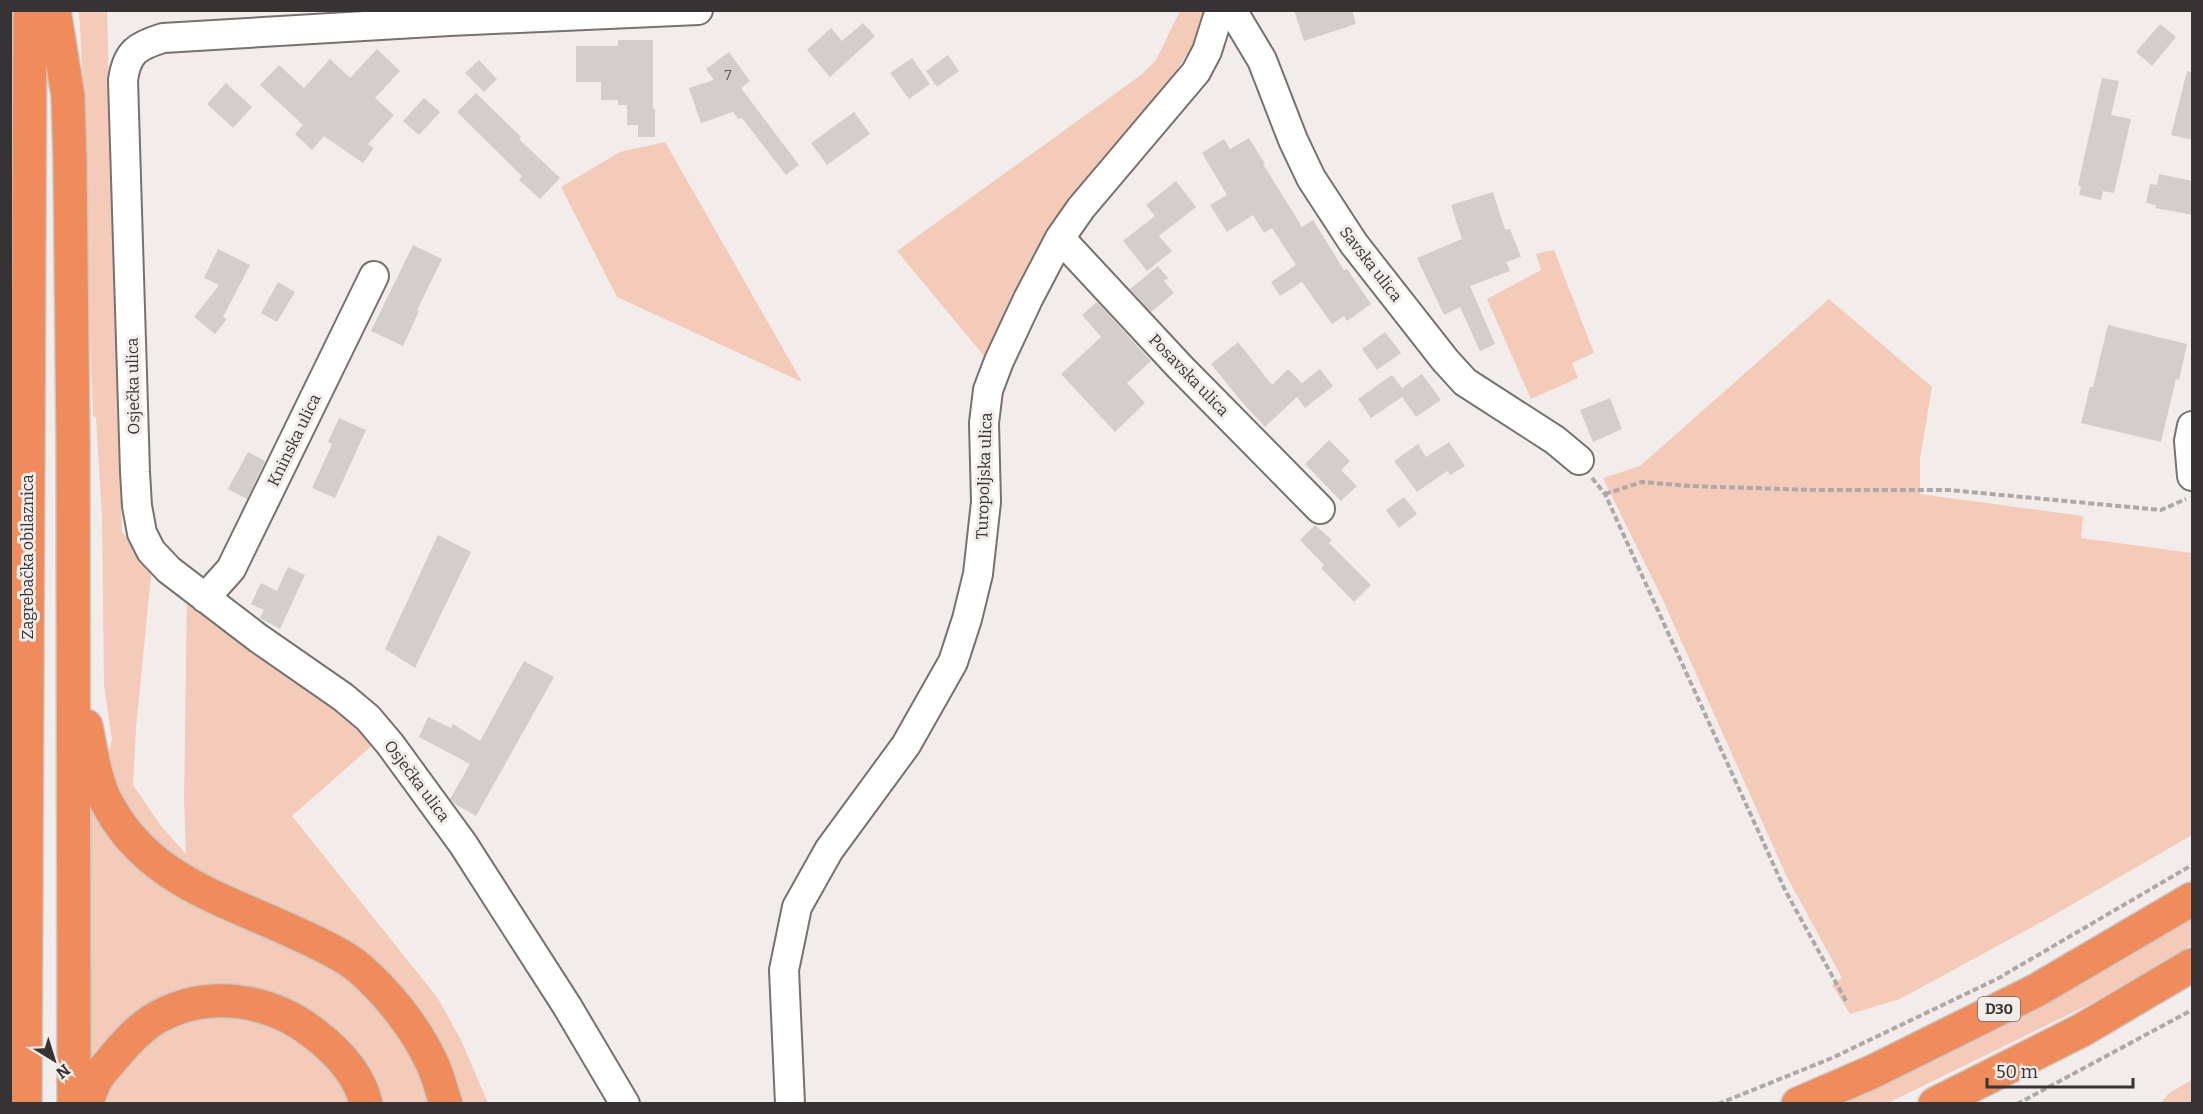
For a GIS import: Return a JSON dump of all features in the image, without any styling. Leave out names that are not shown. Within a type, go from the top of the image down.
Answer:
[{"type":"highway","name":"Zagrebačka obilaznica","points":[[25,1104],[30,10]]},
{"type":"highway","points":[[54,10],[68,96],[73,443],[74,1104]]},
{"type":"highway","points":[[72,695],[84,713],[103,795],[121,825],[138,847],[180,880],[203,893],[316,943],[358,966],[409,1025],[431,1061],[446,1104]]},
{"type":"highway","name":"D30","points":[[1797,1104],[1872,1072],[2037,990],[2193,899]]},
{"type":"highway","points":[[1935,1104],[2082,1030],[2193,965]]},
{"type":"highway","points":[[86,1104],[97,1078],[128,1040],[157,1017],[186,1005],[226,1000],[256,1004],[282,1013],[308,1028],[331,1046],[351,1071],[364,1094],[366,1104]]},
{"type":"street","name":"Osječka ulica","points":[[625,1104],[567,1006],[463,844],[369,718],[169,570],[151,551],[142,533],[137,506],[122,98],[125,64],[131,54],[146,43],[163,38],[449,21],[698,10]]},
{"type":"street","name":"Turopoljska ulica","points":[[790,1104],[784,970],[797,907],[829,850],[906,745],[953,662],[978,574],[986,502],[984,423],[988,390],[999,361],[1060,238],[1081,208],[1196,72],[1216,29],[1220,10]]},
{"type":"street","name":"Savska ulica","points":[[1232,10],[1262,60],[1293,140],[1311,178],[1354,244],[1465,382],[1555,440],[1579,460]]},
{"type":"street","name":"Posavska ulica","points":[[1060,238],[1180,367],[1320,509]]},
{"type":"street","name":"Kninska ulica","points":[[205,598],[231,568],[374,276]]},
{"type":"street","points":[[2193,426],[2189,441],[2193,476]]},
{"type":"path","points":[[1579,460],[1605,494],[1785,890],[1846,1001]]},
{"type":"path","points":[[1605,494],[1642,482],[1689,486],[1815,490],[1949,490],[2161,510],[2193,496]]},
{"type":"path","points":[[1718,1104],[1832,1058],[1997,979],[2193,865]]},
{"type":"path","points":[[2017,1104],[2193,1010]]},
{"type":"shaded area","points":[[79,11],[107,11],[122,532],[152,565],[136,728],[133,785],[161,826],[186,854],[184,800],[187,597],[334,704],[375,743],[292,816],[437,997],[461,1040],[488,1103],[461,1103],[411,1006],[160,847],[123,802],[106,764],[112,740],[104,685],[102,517],[96,418],[93,416],[88,288],[87,155]]},
{"type":"shaded area","points":[[1180,11],[1204,11],[1198,38],[989,362],[897,251],[1141,75],[1156,60]]},
{"type":"shaded area","points":[[665,142],[802,382],[617,297],[561,187],[620,152]]},
{"type":"shaded area","points":[[1554,250],[1594,353],[1572,363],[1578,378],[1531,399],[1487,299],[1541,270],[1536,254]]},
{"type":"shaded area","points":[[1829,299],[1932,387],[1920,459],[1920,494],[2083,516],[2081,538],[2192,553],[2192,835],[2054,915],[1900,999],[1850,1014],[1832,985],[1842,978],[1787,877],[1662,598],[1603,478],[1640,466]]},
{"type":"shaded area","points":[[85,790],[281,940],[354,981],[396,1026],[434,1103],[374,1103],[237,990],[85,1077]]},
{"type":"shaded area","points":[[2192,915],[2192,945],[2090,1004],[1888,1103],[1827,1104]]},
{"type":"shaded area","points":[[217,1015],[251,1017],[283,1028],[298,1037],[323,1060],[333,1073],[348,1103],[101,1104],[118,1069],[139,1047],[183,1021]]},
{"type":"shaded area","points":[[2192,1080],[2192,1103],[2161,1103],[2169,1093]]},
{"type":"building","points":[[1294,10],[1352,10],[1356,24],[1304,41]]},
{"type":"building","points":[[863,23],[875,36],[830,77],[807,50],[831,28],[842,41]]},
{"type":"building","points":[[2160,24],[2176,37],[2152,66],[2136,52]]},
{"type":"building","points":[[618,40],[653,40],[655,137],[638,137],[638,125],[627,125],[627,105],[618,105],[618,100],[601,100],[601,82],[576,82],[576,46],[618,46]]},
{"type":"building","points":[[377,49],[400,71],[375,98],[394,115],[368,144],[374,148],[363,163],[324,136],[312,150],[295,134],[303,125],[260,85],[279,65],[304,88],[330,59],[350,78]]},
{"type":"building","points":[[729,52],[750,81],[741,88],[799,165],[786,175],[742,118],[738,119],[733,112],[701,123],[689,88],[714,80],[706,69]]},
{"type":"building","points":[[948,55],[959,71],[937,87],[926,71]]},
{"type":"building","points":[[912,58],[930,84],[909,99],[890,73]]},
{"type":"building","points":[[479,60],[497,79],[484,92],[465,73]]},
{"type":"building","points":[[2187,71],[2193,72],[2193,140],[2171,135]]},
{"type":"building","points":[[2102,78],[2119,81],[2111,115],[2131,119],[2114,193],[2103,191],[2101,200],[2079,195],[2081,186],[2078,185]]},
{"type":"building","points":[[226,83],[252,107],[233,128],[207,104]]},
{"type":"building","points":[[476,93],[560,178],[540,199],[519,180],[522,176],[457,112]]},
{"type":"building","points":[[424,98],[440,112],[419,135],[403,121]]},
{"type":"building","points":[[854,112],[870,134],[827,165],[811,143]]},
{"type":"building","points":[[1249,138],[1302,227],[1313,220],[1344,270],[1347,269],[1371,304],[1347,321],[1344,316],[1332,324],[1302,282],[1280,296],[1271,282],[1296,265],[1272,228],[1264,233],[1253,215],[1227,232],[1210,205],[1227,195],[1202,153],[1224,139],[1230,149]]},
{"type":"building","points":[[2159,174],[2193,181],[2193,215],[2155,208],[2156,205],[2146,203],[2150,184],[2157,185]]},
{"type":"building","points":[[1176,181],[1196,207],[1159,236],[1172,251],[1147,271],[1123,241],[1155,216],[1146,205]]},
{"type":"building","points":[[1493,192],[1505,230],[1510,229],[1521,257],[1506,262],[1510,271],[1470,286],[1495,344],[1480,351],[1460,307],[1444,315],[1417,258],[1462,239],[1451,205]]},
{"type":"building","points":[[413,245],[442,259],[417,310],[419,311],[403,346],[371,331]]},
{"type":"building","points":[[218,249],[250,265],[223,317],[227,319],[215,334],[194,317],[219,285],[204,278]]},
{"type":"building","points":[[1158,266],[1168,278],[1164,281],[1174,293],[1151,312],[1130,289]]},
{"type":"building","points":[[278,282],[295,292],[277,322],[261,313]]},
{"type":"building","points":[[1097,302],[1151,361],[1127,383],[1145,403],[1115,432],[1061,374],[1101,337],[1082,315]]},
{"type":"building","points":[[2108,325],[2187,344],[2161,442],[2081,423],[2090,387],[2093,387]]},
{"type":"building","points":[[1385,332],[1401,353],[1377,370],[1362,349]]},
{"type":"building","points":[[1238,342],[1272,385],[1288,369],[1302,383],[1320,369],[1333,386],[1305,408],[1297,397],[1265,427],[1211,364]]},
{"type":"building","points":[[1422,374],[1441,400],[1416,417],[1402,397],[1371,418],[1358,399],[1392,375],[1402,388]]},
{"type":"building","points":[[1610,398],[1622,429],[1593,442],[1580,410]]},
{"type":"building","points":[[339,418],[366,430],[335,498],[312,488],[332,444],[328,442]]},
{"type":"building","points":[[1329,440],[1350,461],[1341,470],[1357,486],[1341,501],[1305,464]]},
{"type":"building","points":[[1449,442],[1465,466],[1450,475],[1447,471],[1417,492],[1394,461],[1418,444],[1426,457]]},
{"type":"building","points":[[248,452],[265,461],[247,499],[228,489]]},
{"type":"building","points":[[1404,497],[1417,514],[1399,528],[1386,510]]},
{"type":"building","points":[[1315,525],[1332,540],[1329,543],[1371,585],[1354,602],[1321,568],[1324,565],[1300,540]]},
{"type":"building","points":[[438,535],[471,552],[415,668],[385,649]]},
{"type":"building","points":[[288,567],[305,575],[280,629],[260,618],[264,610],[251,604],[261,583],[277,591]]},
{"type":"building","points":[[524,661],[554,677],[476,816],[450,799],[470,764],[419,737],[428,717],[451,728],[453,724],[480,741]]}]
